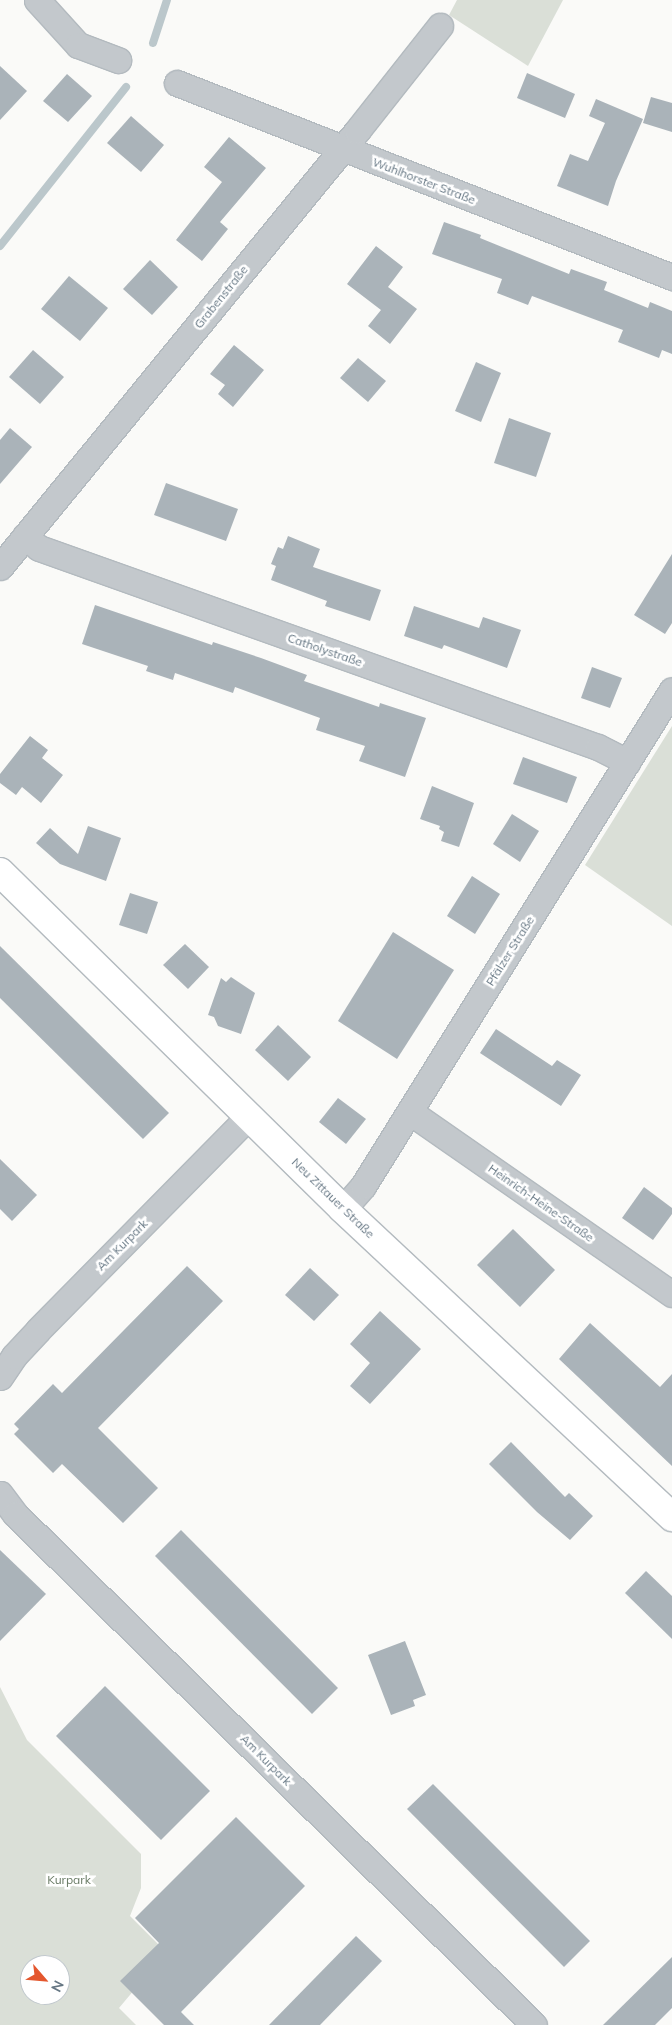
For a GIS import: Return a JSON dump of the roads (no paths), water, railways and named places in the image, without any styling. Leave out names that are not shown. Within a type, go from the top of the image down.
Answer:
[{"type":"main road","name":"Neu Zittauer Straße","points":[[0,872],[343,1209],[672,1517]]},
{"type":"street","points":[[37,0],[78,45],[118,60]]},
{"type":"street","name":"Grabenstraße","points":[[0,567],[440,26]]},
{"type":"street","name":"Wuhlhorster Straße","points":[[177,83],[341,149],[672,277]]},
{"type":"street","name":"Catholystraße","points":[[25,536],[38,548],[598,746],[627,762]]},
{"type":"street","name":"Pfälzer Straße","points":[[343,1209],[363,1186],[410,1112],[672,690]]},
{"type":"street","name":"Heinrich-Heine-Straße","points":[[410,1112],[672,1294]]},
{"type":"street","name":"Am Kurpark","points":[[0,1378],[14,1356],[38,1330],[249,1116]]},
{"type":"street","name":"Am Kurpark","points":[[0,1494],[15,1514],[534,2025]]},
{"type":"waterway","points":[[153,43],[167,0]]},
{"type":"waterway","points":[[0,246],[126,87]]},
{"type":"park label","name":"Kurpark","points":[[69,1880]]}]
